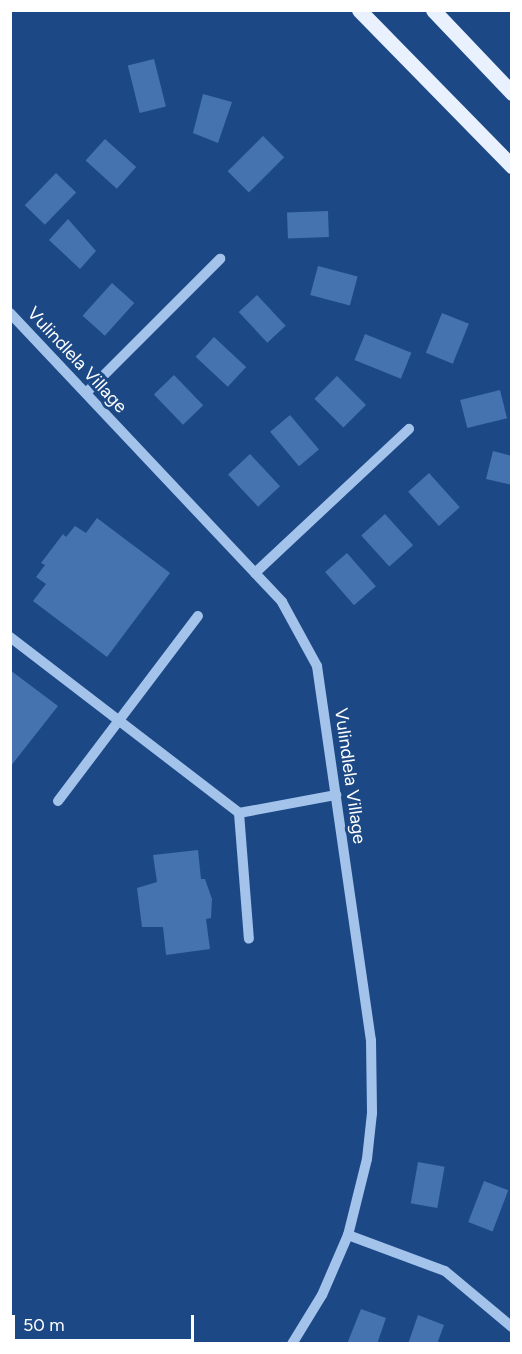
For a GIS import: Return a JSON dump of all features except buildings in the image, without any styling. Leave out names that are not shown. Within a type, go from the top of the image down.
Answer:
[{"type":"main road","points":[[359,10],[512,166]]},
{"type":"main road","points":[[433,10],[512,93]]},
{"type":"street","points":[[86,393],[220,260]]},
{"type":"street","name":"Vulindlela Village","points":[[10,312],[255,573],[297,621],[317,666],[373,1075],[367,1159],[348,1235],[322,1295],[292,1344]]},
{"type":"street","points":[[255,573],[409,429]]},
{"type":"street","points":[[58,801],[117,719],[198,616]]},
{"type":"street","points":[[10,637],[239,813],[249,939]]},
{"type":"street","points":[[239,813],[336,795]]},
{"type":"street","points":[[348,1235],[445,1271],[512,1327]]}]
